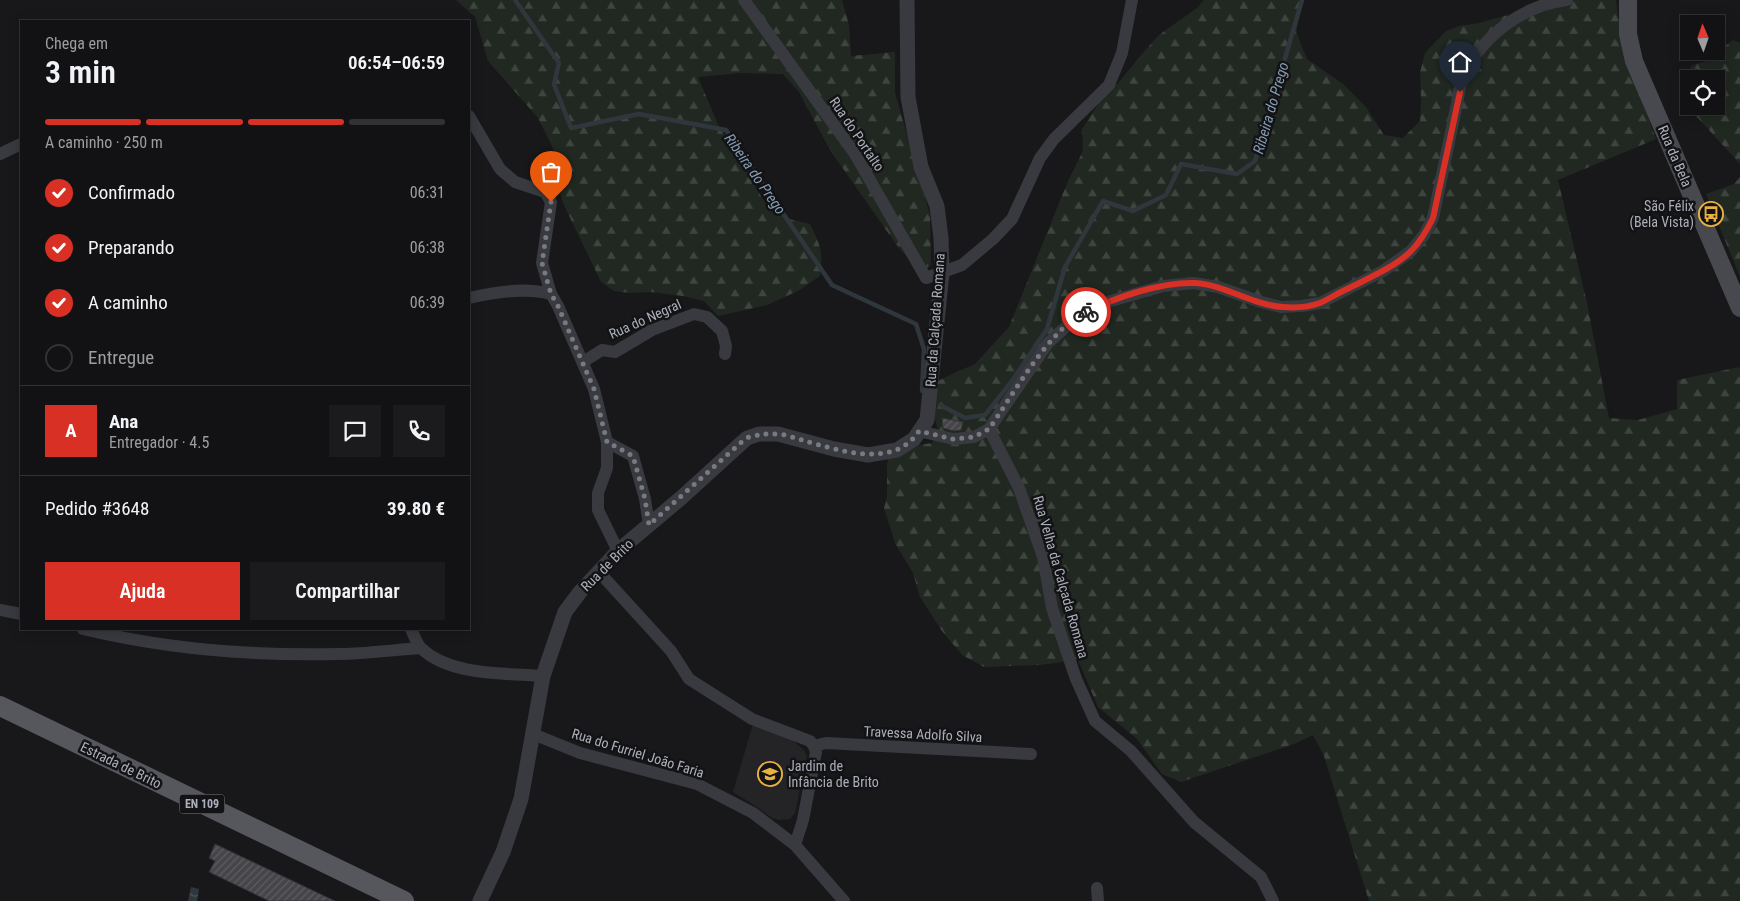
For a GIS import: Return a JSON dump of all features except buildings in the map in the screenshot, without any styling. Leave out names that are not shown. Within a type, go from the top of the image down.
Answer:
[{"type":"main road","name":"Rua da Bela","points":[[1628,0],[1628,34],[1634,61],[1740,308]]},
{"type":"main road","name":"Estrada de Brito","points":[[0,706],[404,901]]},
{"type":"street","name":"Rua do Portalto","points":[[744,0],[855,154],[926,278],[942,273]]},
{"type":"street","name":"Rua da Calçada Romana","points":[[907,0],[908,97],[921,167],[937,206],[941,238],[942,273],[927,420],[919,431]]},
{"type":"street","points":[[942,273],[962,265],[994,239],[1012,219],[1040,158],[1049,145],[1109,85],[1122,53],[1132,0]]},
{"type":"street","points":[[919,431],[953,439],[974,437],[989,429],[1048,343],[1078,316],[1104,303],[1163,286],[1194,283],[1218,287],[1281,307],[1302,306],[1320,303],[1383,271],[1411,251],[1424,235],[1433,218],[1464,74],[1478,50],[1500,28],[1526,12],[1553,2],[1567,0]]},
{"type":"street","points":[[470,118],[500,169],[515,182],[545,192],[551,202],[542,263],[551,294],[594,389],[607,442],[607,468],[598,493],[598,510],[618,551]]},
{"type":"street","points":[[0,154],[20,144]]},
{"type":"street","points":[[470,298],[493,293],[537,290],[551,294]]},
{"type":"street","name":"Rua do Negral","points":[[583,362],[602,350],[615,352],[652,330],[694,314],[708,317],[722,331],[726,346],[725,354]]},
{"type":"street","name":"Rua Velha da Calçada Romana","points":[[989,429],[1020,488],[1043,557],[1055,617],[1076,679],[1095,721],[1131,751],[1194,822],[1261,877],[1273,901]]},
{"type":"street","name":"Rua de Brito","points":[[480,901],[503,852],[521,799],[543,676],[565,612],[580,592],[618,551],[746,438],[759,434],[778,434],[868,455],[897,450],[914,439],[919,431]]},
{"type":"street","points":[[607,442],[633,456],[645,499],[649,525]]},
{"type":"street","points":[[599,572],[671,651],[689,679],[752,719],[810,741],[814,746],[816,752],[804,820],[795,845]]},
{"type":"street","points":[[0,610],[20,614]]},
{"type":"street","points":[[88,630],[162,645],[246,652],[339,654],[420,648]]},
{"type":"street","points":[[412,630],[420,648],[438,661],[463,669],[543,676]]},
{"type":"street","name":"Rua do Furriel João Faria","points":[[533,734],[580,753],[697,784],[753,812],[795,845],[844,901]]},
{"type":"street","name":"Travessa Adolfo Silva","points":[[814,746],[826,744],[1031,754]]},
{"type":"street","points":[[1097,888],[1098,901]]},
{"type":"shaded area","name":"Jardim de Infância de Brito","points":[[753,724],[790,738],[804,750],[807,756],[795,813],[790,819],[779,820],[772,818],[733,792]]},
{"type":"green space","points":[[456,0],[842,0],[849,25],[851,56],[895,52],[895,93],[930,215],[931,264],[924,271],[917,267],[898,247],[830,150],[799,92],[783,74],[741,73],[698,77],[720,129],[749,167],[756,188],[770,210],[789,219],[810,224],[820,249],[820,276],[798,291],[767,305],[718,316],[704,301],[651,292],[630,293],[614,291],[601,282],[563,203],[558,186],[557,166],[553,148],[538,118],[488,61],[475,17]]},
{"type":"green space","points":[[1204,0],[1303,0],[1296,32],[1307,59],[1343,84],[1366,107],[1384,135],[1403,138],[1420,121],[1420,72],[1425,53],[1446,31],[1459,26],[1479,23],[1515,13],[1539,0],[1616,0],[1626,53],[1656,139],[1558,180],[1587,303],[1609,418],[1638,420],[1677,409],[1677,380],[1740,367],[1740,901],[1369,901],[1324,756],[1313,735],[1294,744],[1181,782],[1162,774],[1137,739],[1098,707],[1078,660],[1040,665],[984,667],[962,655],[942,631],[920,597],[913,573],[895,543],[884,508],[887,497],[887,464],[891,449],[932,443],[938,431],[930,399],[936,382],[975,364],[1009,327],[1068,181],[1083,151],[1082,129],[1102,98],[1120,81],[1159,35],[1197,8]]},
{"type":"green space","points":[[1733,40],[1740,43],[1740,164],[1695,115],[1725,115],[1725,70],[1689,70],[1692,65],[1711,60],[1725,60],[1725,46]]},
{"type":"green space","points":[[1740,177],[1740,277],[1706,194],[1734,184]]},
{"type":"water","points":[[191,887],[199,889],[197,901],[188,901]]},
{"type":"waterway","name":"Ribeira do Prego","points":[[515,0],[559,63],[554,84],[571,128],[639,114],[726,130],[832,285],[916,324],[924,349],[922,391]]},
{"type":"waterway","name":"Ribeira do Prego","points":[[940,405],[965,418],[985,415],[1012,381],[1047,329],[1065,267],[1103,201],[1133,211],[1166,195],[1181,164],[1237,174],[1255,161],[1302,0]]},
{"type":"way so far","points":[[551,202],[542,263],[551,294],[594,389],[607,442],[633,456],[645,499],[649,525],[682,498],[746,438],[759,434],[778,434],[868,455],[897,450],[914,439],[919,431],[953,439],[974,437],[989,429],[1048,343],[1078,316],[1086,312]]},
{"type":"place","name":"São Félix (Bela Vista)","points":[[1711,214]]},
{"type":"place","name":"Jardim de Infância de Brito","points":[[770,774]]},
{"type":"route","points":[[1086,312],[1104,303],[1163,286],[1194,283],[1218,287],[1281,307],[1302,306],[1320,303],[1383,271],[1411,251],[1424,235],[1433,218],[1460,92]]}]
